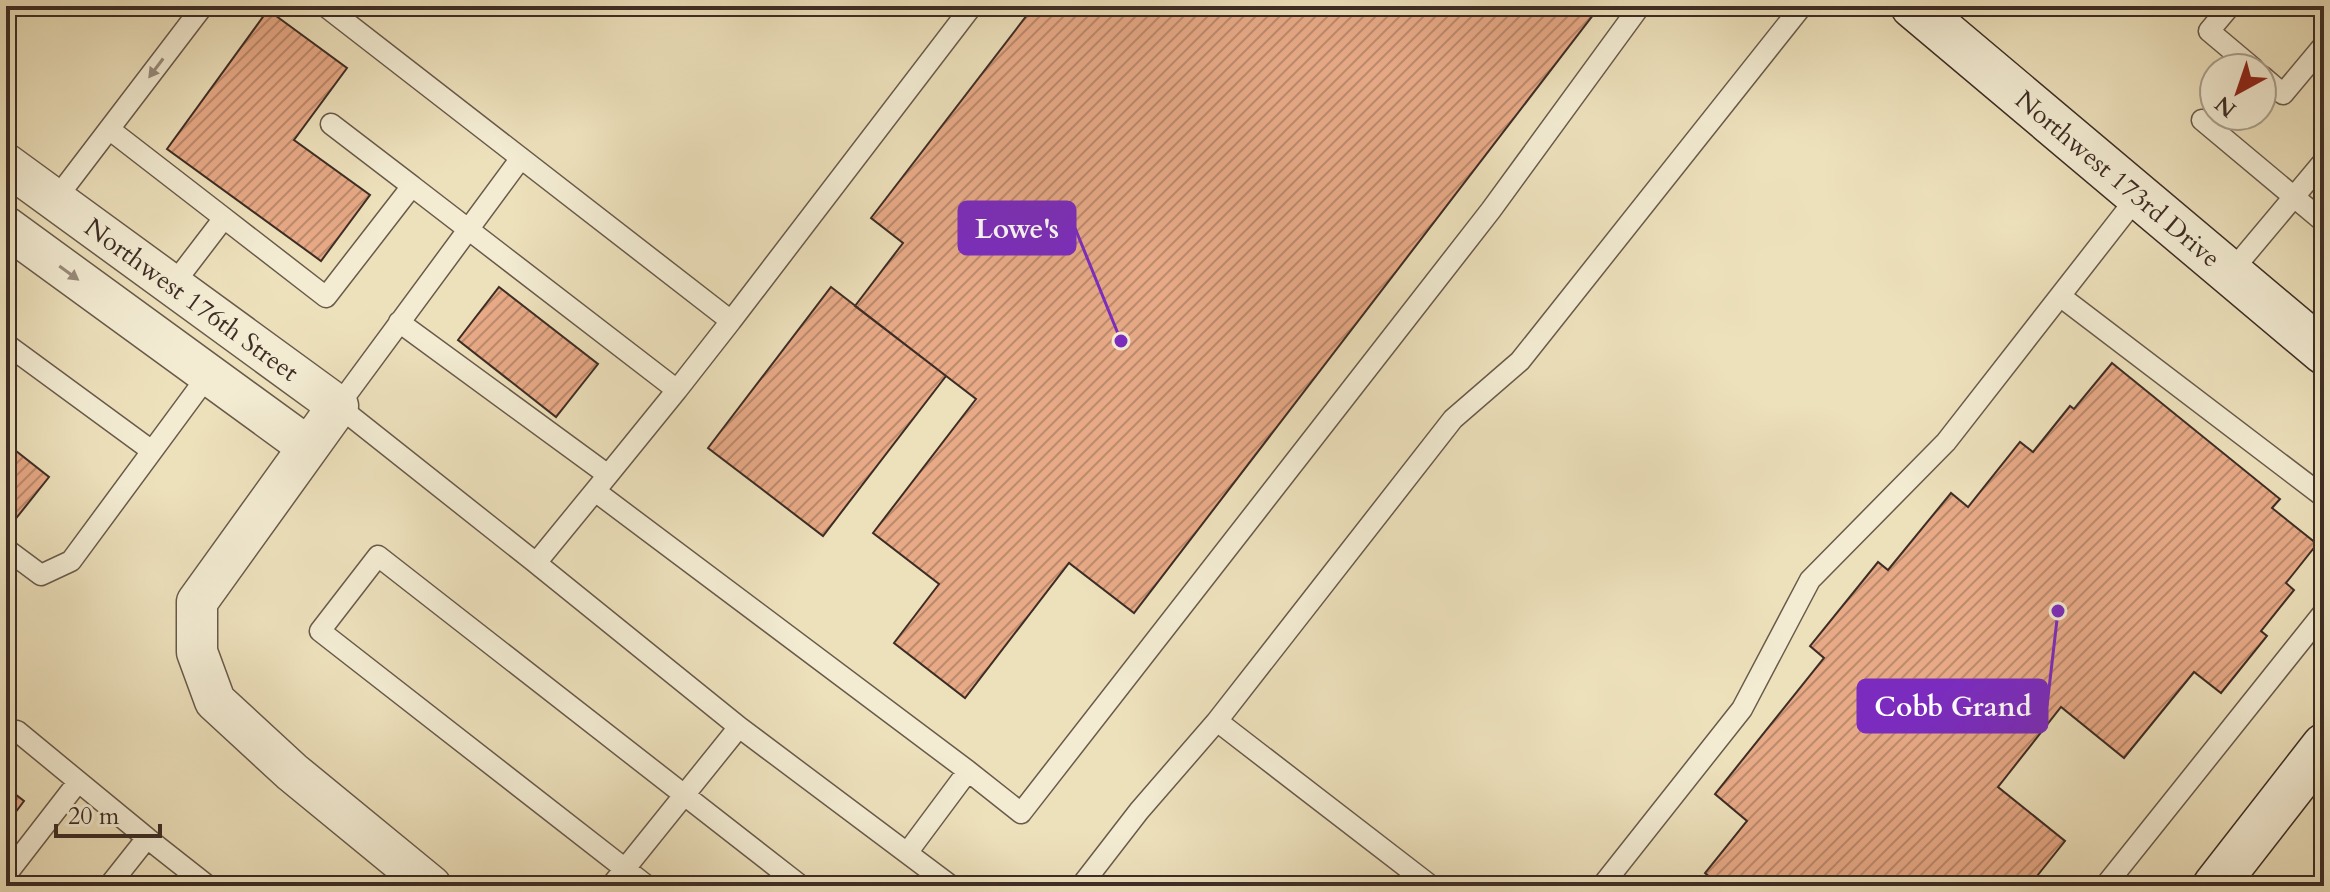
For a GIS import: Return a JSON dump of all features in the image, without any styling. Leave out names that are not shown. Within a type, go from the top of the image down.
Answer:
[{"type":"street","name":"Northwest 173rd Drive","points":[[1926,10],[2138,196],[2324,352]]},
{"type":"street","name":"Northwest 176th Street","points":[[6,164],[338,406]]},
{"type":"street","name":"Northwest 176th Street","points":[[6,227],[308,447]]},
{"type":"street","points":[[338,406],[197,602],[197,652],[215,701],[292,772],[431,886]]},
{"type":"street","points":[[2215,886],[2324,746]]},
{"type":"lane","points":[[55,200],[203,6]]},
{"type":"lane","points":[[325,6],[731,321]]},
{"type":"lane","points":[[536,563],[677,390],[972,6]]},
{"type":"lane","points":[[399,322],[1021,813],[1491,210],[1640,6]]},
{"type":"lane","points":[[1081,886],[1139,811],[1217,721],[1453,419],[1520,361],[1802,6]]},
{"type":"lane","points":[[2230,6],[2209,31],[2234,52]]},
{"type":"lane","points":[[2278,90],[2283,94],[2324,45]]},
{"type":"lane","points":[[331,124],[677,390]]},
{"type":"lane","points":[[109,129],[326,297],[412,186]]},
{"type":"lane","points":[[2216,132],[2324,222]]},
{"type":"lane","points":[[521,158],[338,406],[739,727],[951,886]]},
{"type":"lane","points":[[2230,273],[2324,161]]},
{"type":"lane","points":[[1602,886],[1742,709],[1810,580],[1946,442],[2138,196]]},
{"type":"lane","points":[[172,286],[224,218]]},
{"type":"lane","points":[[2060,296],[2324,497]]},
{"type":"lane","points":[[6,344],[152,451]]},
{"type":"lane","points":[[6,549],[41,575],[71,561],[209,374]]},
{"type":"lane","points":[[647,886],[320,631],[378,556],[801,886]]},
{"type":"lane","points":[[2105,886],[2324,612]]},
{"type":"lane","points":[[1217,721],[1431,886]]},
{"type":"lane","points":[[611,886],[739,727]]},
{"type":"lane","points":[[6,729],[17,731],[208,886]]},
{"type":"lane","points":[[907,853],[968,771]]},
{"type":"lane","points":[[6,875],[78,782]]},
{"type":"lane","points":[[109,886],[147,838]]},
{"type":"building","points":[[1034,6],[1600,6],[1134,613],[1069,563],[965,698],[894,643],[939,584],[873,533],[976,399],[855,306],[903,243],[871,218]]},
{"type":"building","points":[[268,10],[347,68],[294,140],[370,195],[321,261],[167,149]]},
{"type":"building","points":[[499,287],[598,364],[556,417],[458,340]]},
{"type":"building","points":[[831,287],[946,376],[823,536],[708,448]]},
{"type":"building","points":[[2112,363],[2280,499],[2272,508],[2317,544],[2286,583],[2294,590],[2261,631],[2267,636],[2221,693],[2194,672],[2124,758],[2061,707],[1998,787],[2065,841],[2029,886],[1704,886],[1711,878],[1705,873],[1747,821],[1715,794],[1824,658],[1810,646],[1878,562],[1888,570],[1951,493],[1968,507],[2020,442],[2033,452],[2070,406],[2074,409]]},
{"type":"building","points":[[6,443],[49,477],[6,531]]},
{"type":"building","points":[[6,787],[24,801],[6,825]]},
{"type":"place","name":"Lowe's","points":[[1121,341]]},
{"type":"place","name":"Cobb Grand","points":[[2058,611]]}]
